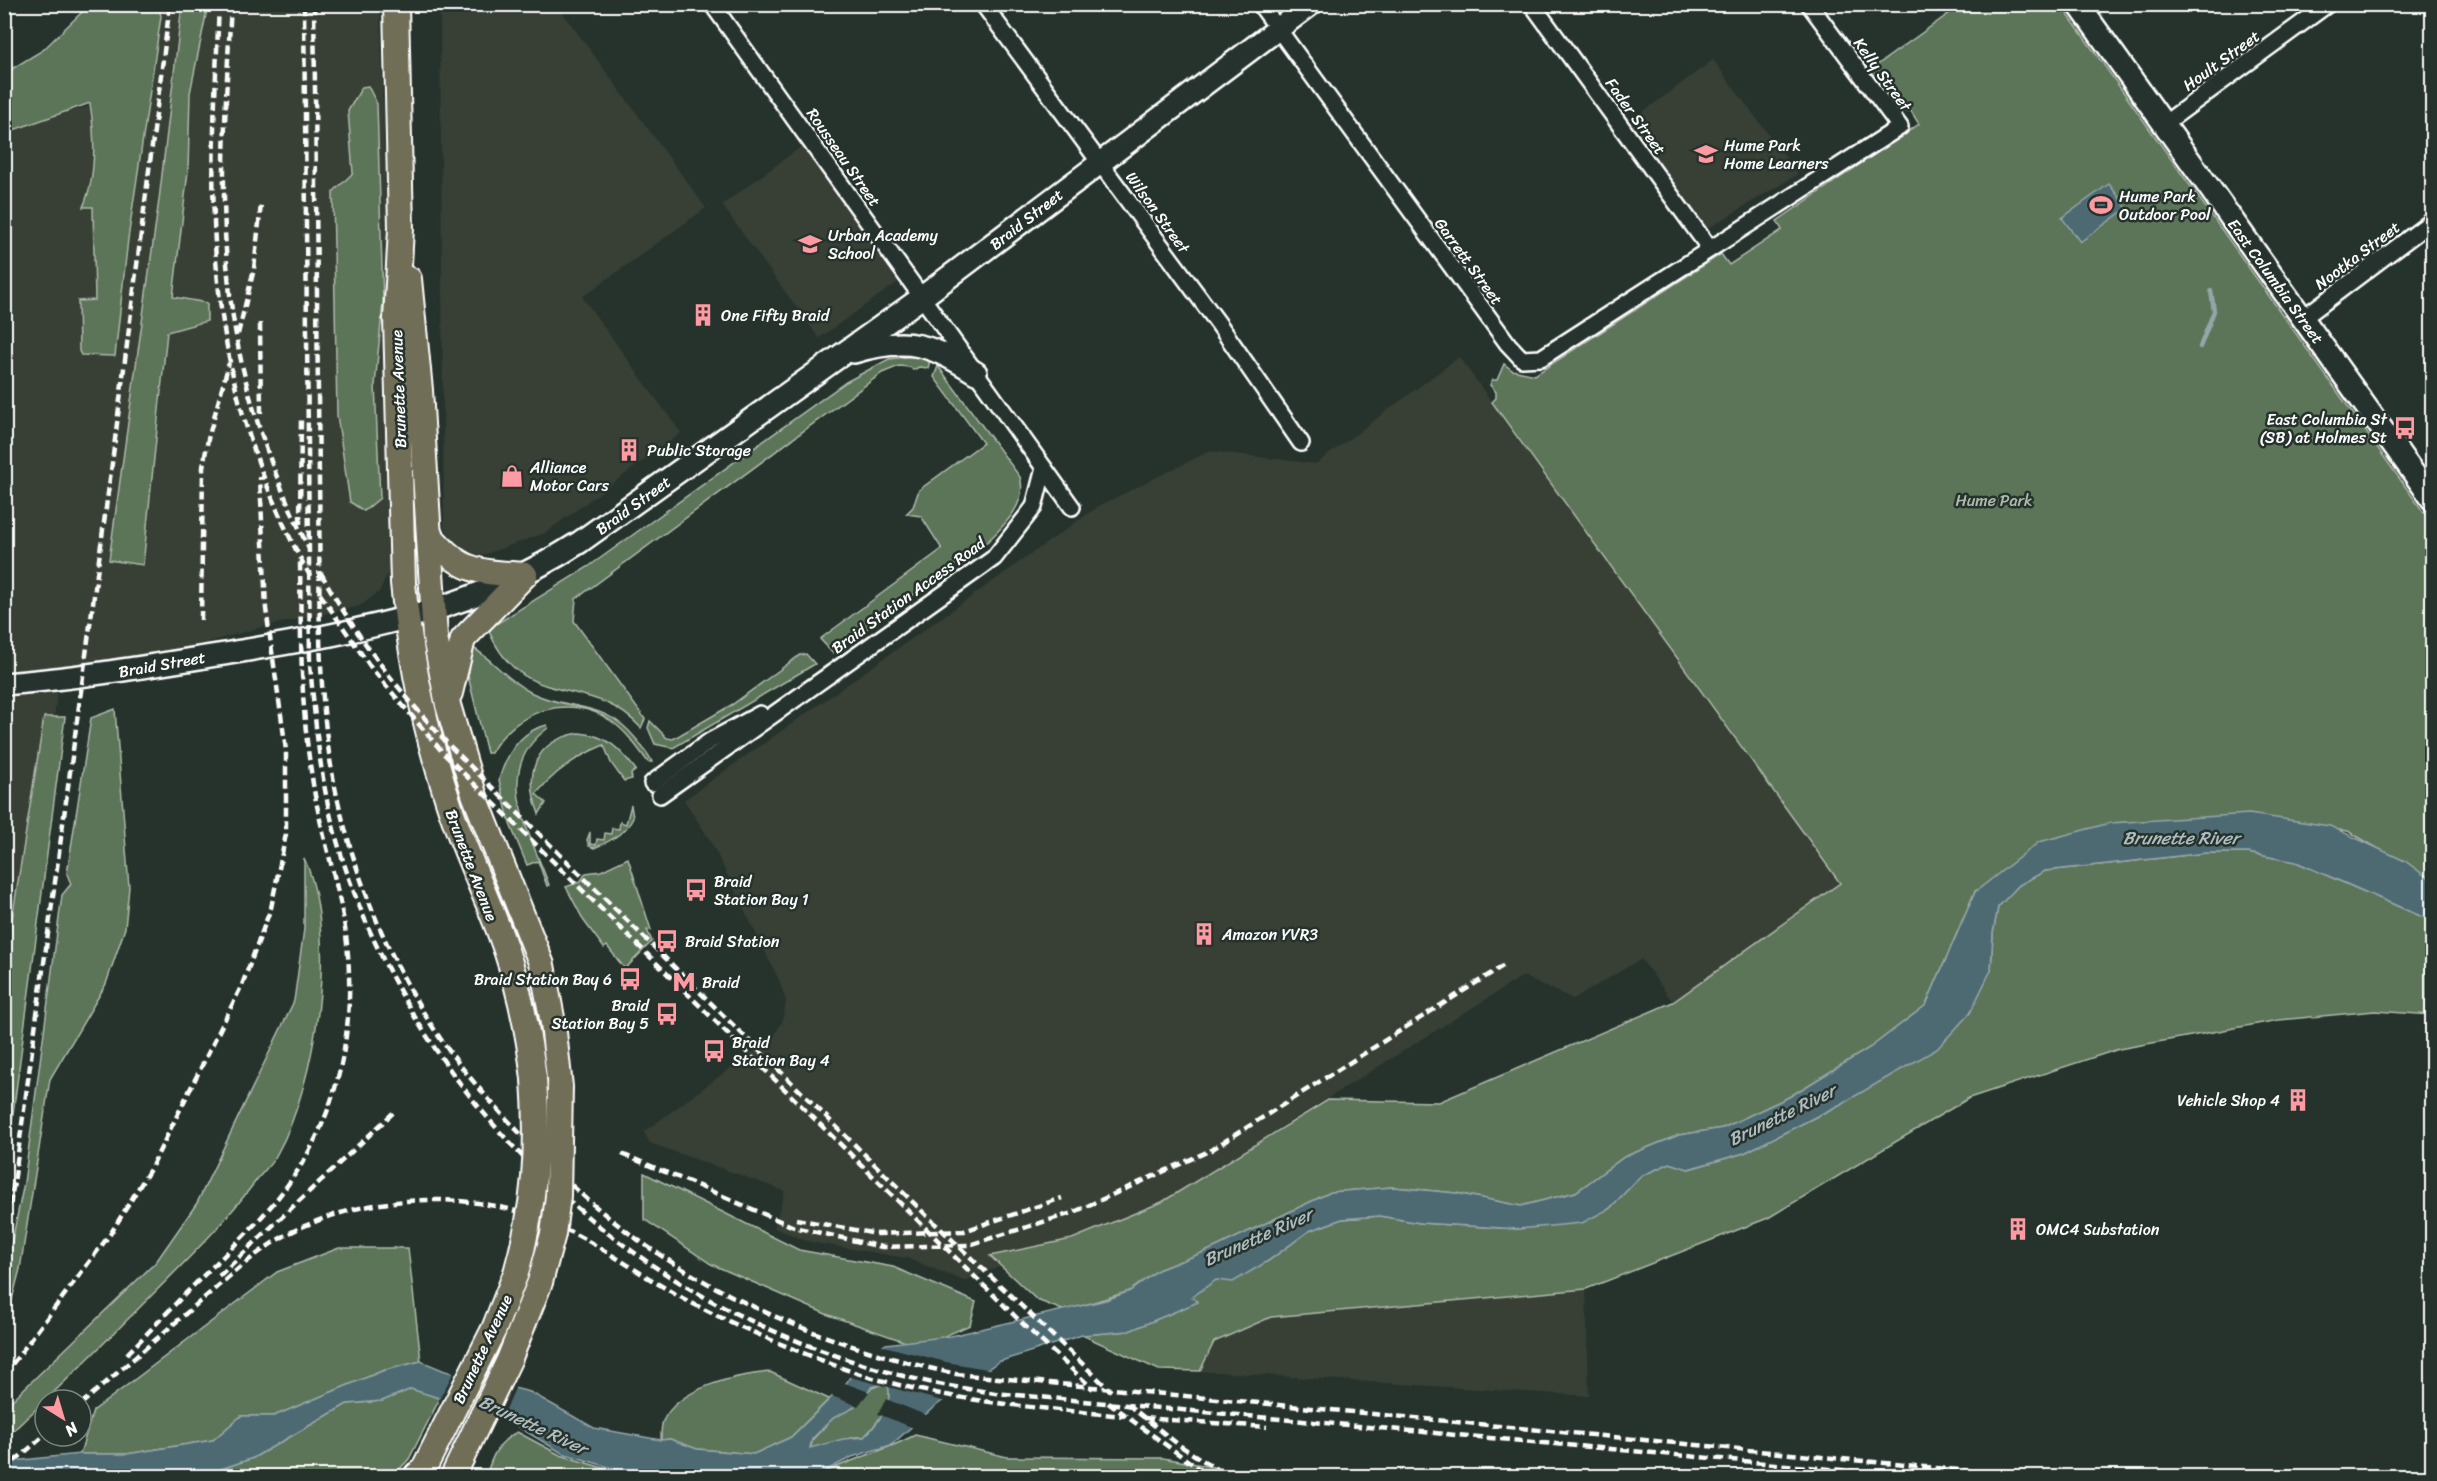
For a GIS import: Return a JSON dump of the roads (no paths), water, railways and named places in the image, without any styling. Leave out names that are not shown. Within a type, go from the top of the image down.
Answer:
[{"type":"main road","name":"Brunette Avenue","points":[[396,4],[401,229],[396,319],[406,620],[432,749],[471,864],[506,949],[522,1007],[534,1079],[537,1126],[532,1206],[516,1273],[494,1329],[420,1476]]},
{"type":"main road","name":"Braid Street","points":[[4,684],[82,678],[345,633],[406,620],[434,611],[525,575],[580,543],[921,298],[1098,162],[1311,4]]},
{"type":"main road","name":"East Columbia Street","points":[[2078,4],[2433,499]]},
{"type":"main road","name":"Brunette Avenue","points":[[401,229],[414,316],[435,637],[448,705],[474,794],[542,965],[553,1023],[560,1087],[558,1196],[553,1234],[540,1282],[520,1336],[472,1441],[453,1476]]},
{"type":"main road","points":[[842,355],[884,344],[915,344],[937,349],[976,373]]},
{"type":"main road","points":[[430,535],[457,563],[483,572],[525,575]]},
{"type":"main road","points":[[448,705],[463,639],[525,575]]},
{"type":"street","name":"Rousseau Street","points":[[712,4],[1072,507]]},
{"type":"street","name":"Wilson Street","points":[[983,4],[1218,323],[1301,443]]},
{"type":"street","name":"Garrett Street","points":[[1260,4],[1481,309],[1522,359],[1541,358],[1710,249]]},
{"type":"street","name":"Fader Street","points":[[1532,4],[1710,249]]},
{"type":"street","name":"Kelly Street","points":[[1710,249],[1900,127],[1809,4]]},
{"type":"street","name":"Hoult Street","points":[[2164,124],[2328,4]]},
{"type":"street","name":"Nootka Street","points":[[2303,318],[2433,221]]},
{"type":"street","name":"Braid Station Access Road","points":[[656,789],[710,741],[818,683],[994,558],[1034,507],[1044,468]]},
{"type":"water","points":[[2109,184],[2127,208],[2080,242],[2062,218]]},
{"type":"water","name":"Brunette River","points":[[2249,814],[2330,826],[2405,861],[2432,881],[2432,921],[2296,862],[2248,853],[2206,853],[2045,871],[2019,885],[1998,907],[1993,933],[1991,970],[1970,1013],[1937,1049],[1843,1103],[1744,1153],[1688,1169],[1670,1163],[1641,1176],[1609,1209],[1582,1223],[1518,1229],[1420,1223],[1380,1216],[1342,1219],[1309,1231],[1268,1261],[1233,1282],[1216,1280],[1192,1297],[1198,1302],[1129,1331],[1082,1335],[998,1362],[934,1407],[891,1445],[852,1457],[815,1476],[639,1476],[562,1453],[507,1420],[411,1389],[382,1401],[347,1404],[253,1458],[215,1471],[172,1476],[5,1476],[4,1462],[80,1454],[127,1454],[213,1440],[241,1416],[274,1416],[382,1371],[421,1361],[445,1371],[530,1392],[594,1428],[661,1440],[670,1439],[697,1449],[754,1454],[791,1437],[847,1382],[858,1363],[886,1344],[951,1336],[1106,1300],[1130,1291],[1158,1270],[1212,1249],[1331,1192],[1393,1187],[1456,1193],[1521,1206],[1576,1192],[1624,1157],[1679,1135],[1723,1128],[1789,1097],[1871,1047],[1926,1005],[1975,892],[2039,842],[2110,823]],"holes":[[[882,1384],[888,1386],[886,1407],[874,1427],[864,1437],[843,1439],[810,1448],[812,1439],[833,1418],[853,1408],[872,1387]]]},
{"type":"waterway","points":[[2200,347],[2214,311],[2211,291]]},
{"type":"railway","points":[[4,1232],[14,1183],[111,471],[170,4]]},
{"type":"railway","points":[[219,4],[213,190],[216,263],[225,336],[241,407],[264,477],[293,544],[310,576]]},
{"type":"railway","points":[[231,4],[224,215],[233,319],[247,387],[257,420],[280,486],[309,549]]},
{"type":"railway","points":[[304,4],[310,665],[318,744],[332,822],[355,895],[386,965],[424,1032],[469,1095],[520,1154],[576,1207],[637,1254],[701,1295],[752,1321],[836,1356],[938,1384],[995,1393],[1907,1476]]},
{"type":"railway","points":[[314,4],[320,650],[326,734],[342,817],[370,905],[395,962],[425,1015],[452,1055],[518,1132],[597,1208],[653,1251],[739,1300],[845,1344],[956,1374],[2020,1476]]},
{"type":"railway","points":[[238,334],[254,269],[261,204]]},
{"type":"railway","points":[[260,323],[261,417]]},
{"type":"railway","points":[[201,620],[203,467],[208,439],[229,363]]},
{"type":"railway","points":[[300,524],[301,419]]},
{"type":"railway","points":[[4,1375],[111,1233],[152,1166],[242,985],[271,908],[286,834],[286,750],[266,609],[260,477]]},
{"type":"railway","points":[[127,1354],[255,1224],[284,1190],[308,1153],[321,1127],[339,1072],[348,1015],[348,957],[342,909],[319,815],[308,750],[302,669],[300,560]]},
{"type":"railway","points":[[321,573],[349,620],[380,664],[451,747],[925,1214],[1111,1391]]},
{"type":"railway","points":[[320,594],[372,669],[445,755],[1025,1326],[1093,1389]]},
{"type":"railway","points":[[724,1197],[794,1227],[882,1247],[969,1245],[1072,1213],[1211,1150],[1506,964]]},
{"type":"railway","points":[[219,1276],[394,1112]]},
{"type":"railway","points":[[622,1154],[730,1199]]},
{"type":"railway","points":[[796,1219],[877,1234],[964,1231],[1062,1198]]},
{"type":"railway","points":[[93,1394],[240,1267],[279,1239],[307,1225],[372,1206],[405,1201],[440,1200],[508,1209],[540,1218],[586,1240],[672,1292],[723,1319],[839,1367],[944,1395],[1124,1416]]},
{"type":"railway","points":[[1108,1403],[1209,1476]]},
{"type":"railway","points":[[1127,1404],[1179,1445],[1227,1476]]},
{"type":"railway","points":[[1144,1418],[1267,1427]]},
{"type":"railway","points":[[4,1470],[33,1445]]},
{"type":"place","name":"Hume Park Home Learners","points":[[1706,154]]},
{"type":"place","name":"Hume Park Outdoor Pool","points":[[2101,205]]},
{"type":"place","name":"Urban Academy School","points":[[810,244]]},
{"type":"place","name":"One Fifty Braid","points":[[703,315]]},
{"type":"place","name":"East Columbia St (SB) at Holmes St","points":[[2405,428]]},
{"type":"place","name":"Public Storage","points":[[629,450]]},
{"type":"place","name":"Alliance Motor Cars","points":[[512,476]]},
{"type":"place","name":"Braid Station Bay 1","points":[[696,890]]},
{"type":"place","name":"Amazon YVR3","points":[[1204,934]]},
{"type":"place","name":"Braid Station","points":[[667,941]]},
{"type":"place","name":"Braid Station Bay 6","points":[[630,979]]},
{"type":"place","name":"Braid","points":[[684,982]]},
{"type":"place","name":"Braid Station Bay 5","points":[[667,1014]]},
{"type":"place","name":"Braid Station Bay 4","points":[[714,1051]]},
{"type":"place","name":"Vehicle Shop 4","points":[[2298,1100]]},
{"type":"place","name":"OMC4 Substation","points":[[2018,1229]]},
{"type":"park label","name":"Hume Park","points":[[1994,500]]}]
